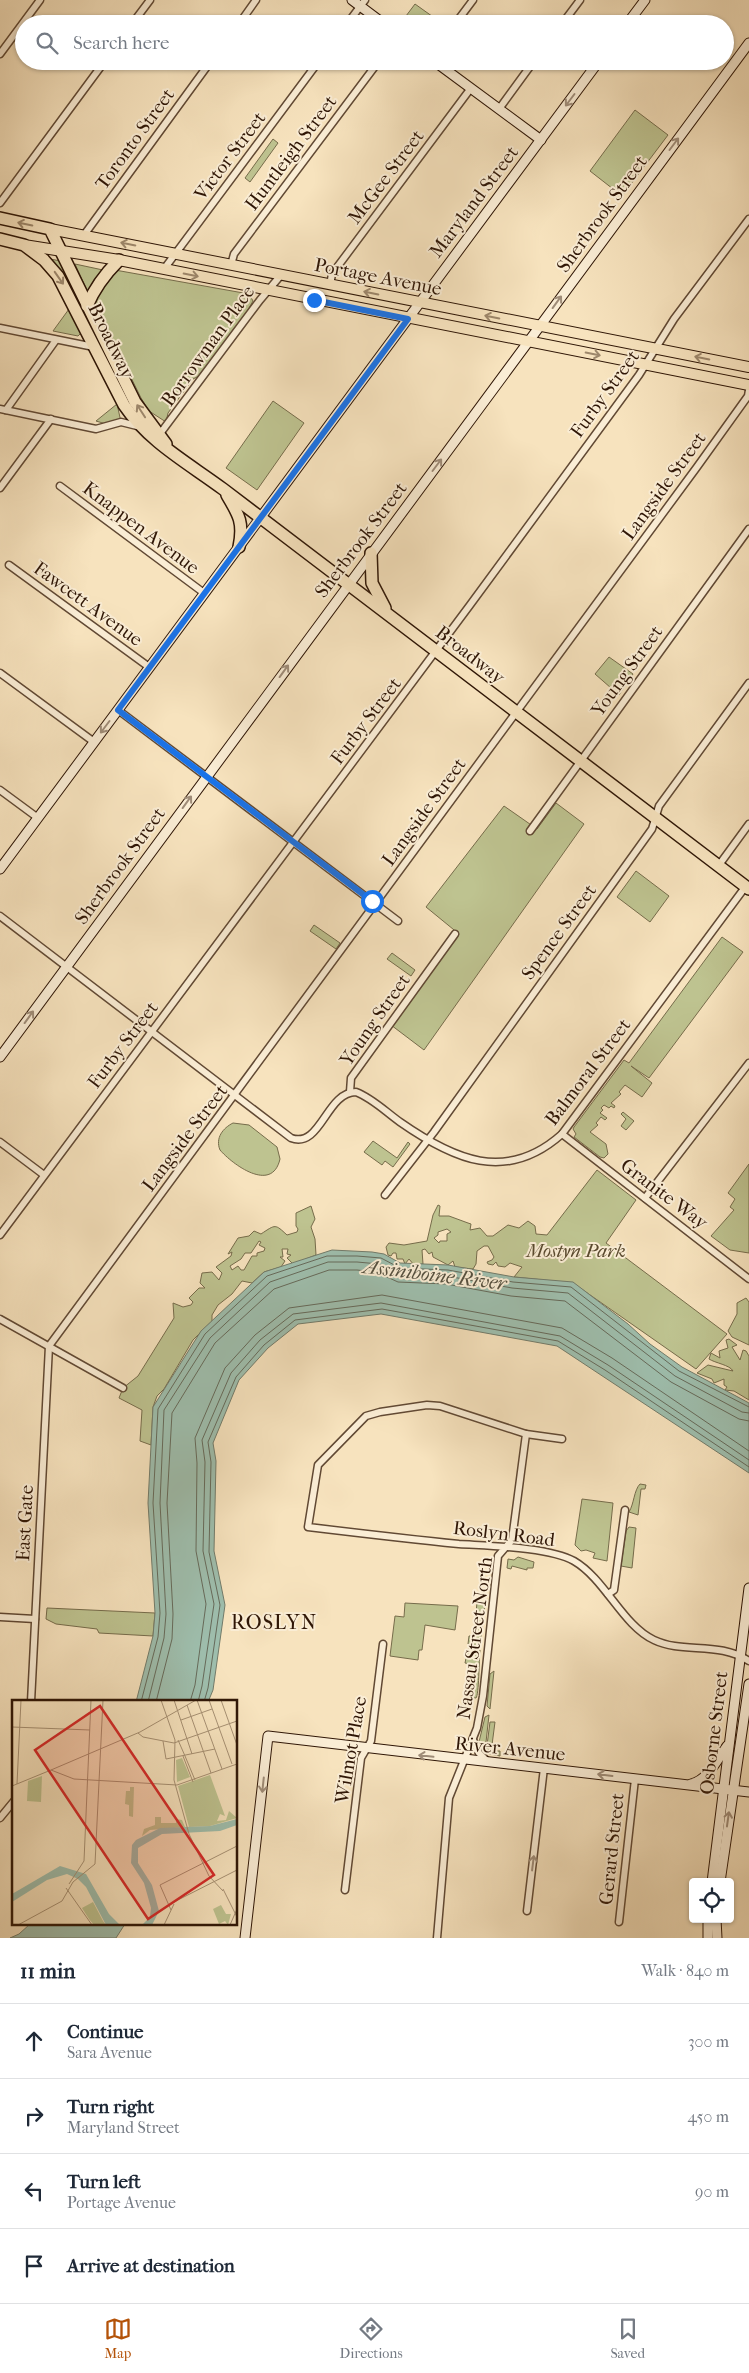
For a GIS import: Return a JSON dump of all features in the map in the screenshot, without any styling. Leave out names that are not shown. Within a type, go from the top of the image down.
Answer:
[{"type":"highway","name":"Portage Avenue","points":[[0,218],[50,229]]},
{"type":"highway","name":"Broadway","points":[[50,229],[135,402],[170,450]]},
{"type":"highway","name":"Portage Avenue","points":[[0,239],[24,245]]},
{"type":"highway","name":"Broadway","points":[[24,245],[44,260],[58,276],[124,405],[141,428],[155,442],[170,450],[223,489],[747,887]]},
{"type":"highway","points":[[87,306],[111,268],[119,260]]},
{"type":"highway","points":[[223,489],[241,523],[242,532],[239,547]]},
{"type":"highway","points":[[371,553],[372,583],[377,596],[390,615]]},
{"type":"main road","points":[[352,0],[362,3],[375,15]]},
{"type":"main road","points":[[634,15],[645,0]]},
{"type":"main road","name":"Sherbrook Street","points":[[734,63],[749,43]]},
{"type":"main road","points":[[446,70],[541,140]]},
{"type":"main road","name":"Maryland Street","points":[[0,869],[593,70]]},
{"type":"main road","name":"Sherbrook Street","points":[[0,1056],[729,70]]},
{"type":"main road","name":"Portage Avenue","points":[[50,229],[749,367]]},
{"type":"main road","name":"Portage Avenue","points":[[24,245],[119,260],[408,319],[749,385]]},
{"type":"main road","name":"Osborne Street","points":[[712,1878],[722,1789],[749,1588]]},
{"type":"main road","name":"Osborne Street","points":[[721,1878],[749,1684]]},
{"type":"main road","name":"River Avenue","points":[[245,1938],[268,1736],[749,1792]]},
{"type":"main road","points":[[688,1785],[700,1782],[705,1777],[729,1744]]},
{"type":"main road","points":[[708,1923],[708,1938]]},
{"type":"main road","points":[[716,1923],[717,1938]]},
{"type":"street","points":[[29,15],[40,0]]},
{"type":"street","points":[[139,15],[150,0]]},
{"type":"street","points":[[245,15],[256,0]]},
{"type":"street","points":[[462,15],[473,0]]},
{"type":"street","points":[[569,15],[580,0]]},
{"type":"street","points":[[353,15],[362,3]]},
{"type":"street","points":[[0,54],[15,34]]},
{"type":"street","points":[[0,203],[97,70]]},
{"type":"street","name":"Toronto Street","points":[[84,236],[204,70]]},
{"type":"street","name":"Victor Street","points":[[164,269],[312,70]]},
{"type":"street","name":"Huntleigh Street","points":[[231,265],[234,254],[372,70]]},
{"type":"street","points":[[499,109],[527,70]]},
{"type":"street","name":"McGee Street","points":[[330,285],[332,274],[471,88]]},
{"type":"street","name":"Furby Street","points":[[0,1235],[436,651],[646,364],[674,319],[749,220]]},
{"type":"street","name":"Borrowman Place","points":[[160,435],[267,290],[281,275]]},
{"type":"street","points":[[0,328],[94,347]]},
{"type":"street","points":[[56,340],[3,409],[96,429],[124,422],[141,428]]},
{"type":"street","name":"Langside Street","points":[[49,1346],[712,447],[748,396],[749,390]]},
{"type":"street","points":[[0,488],[51,419]]},
{"type":"street","name":"Knappen Avenue","points":[[60,486],[204,594]]},
{"type":"street","name":"Young Street","points":[[530,831],[749,529]]},
{"type":"street","name":"Fawcett Avenue","points":[[9,565],[149,667]]},
{"type":"street","points":[[0,673],[94,742]]},
{"type":"street","name":"Spence Street","points":[[385,1195],[428,1140],[652,829],[659,806],[749,683]]},
{"type":"street","points":[[118,710],[398,921]]},
{"type":"street","points":[[0,790],[38,818]]},
{"type":"street","points":[[719,865],[749,824]]},
{"type":"street","name":"Balmoral Street","points":[[350,1092],[361,1094],[428,1140],[465,1158],[504,1162],[519,1160],[540,1150],[562,1134],[747,887]]},
{"type":"street","points":[[0,916],[235,1096]]},
{"type":"street","name":"Young Street","points":[[235,1096],[291,1138],[300,1140],[310,1136],[338,1099],[350,1092],[351,1078],[455,934]]},
{"type":"street","points":[[645,1198],[749,1063]]},
{"type":"street","name":"Granite Way","points":[[562,1134],[749,1279]]},
{"type":"street","points":[[0,1142],[44,1175]]},
{"type":"street","points":[[0,1319],[124,1388]]},
{"type":"street","name":"East Gate","points":[[31,1700],[49,1346]]},
{"type":"street","name":"Roslyn Road","points":[[526,1434],[440,1406],[426,1405],[366,1416],[318,1465],[308,1527],[555,1554],[574,1561],[591,1575],[640,1630],[656,1641],[733,1652],[749,1661]]},
{"type":"street","points":[[526,1434],[562,1439]]},
{"type":"street","name":"Nassau Street North","points":[[437,1938],[449,1798],[473,1740],[482,1704],[498,1556],[512,1540],[526,1434]]},
{"type":"street","points":[[608,1594],[614,1590],[624,1510]]},
{"type":"street","points":[[0,1617],[35,1619]]},
{"type":"street","name":"Wilmot Place","points":[[345,1890],[361,1758],[371,1742],[383,1644]]},
{"type":"street","points":[[473,1740],[479,1753],[489,1763]]},
{"type":"street","points":[[527,1911],[544,1768]]},
{"type":"street","name":"Gerard Street","points":[[619,1922],[635,1779]]},
{"type":"street","points":[[0,1818],[12,1803]]},
{"type":"green space","points":[[415,4],[430,15],[407,15]]},
{"type":"green space","points":[[635,110],[668,135],[622,196],[590,171]]},
{"type":"green space","points":[[273,139],[278,143],[250,182],[245,178]]},
{"type":"green space","points":[[50,259],[61,261],[129,398],[128,404]]},
{"type":"green space","points":[[75,264],[103,270],[89,295]]},
{"type":"green space","points":[[115,270],[249,294],[253,301],[232,338],[199,376],[193,379],[168,413],[166,422],[149,411],[141,398],[93,300]]},
{"type":"green space","points":[[69,309],[81,333],[78,336],[53,331]]},
{"type":"green space","points":[[273,401],[304,423],[257,490],[226,468]]},
{"type":"green space","points":[[117,404],[121,422],[106,424],[96,421]]},
{"type":"green space","points":[[609,657],[633,674],[619,695],[595,674]]},
{"type":"green space","points":[[556,803],[584,824],[424,1050],[391,1025],[459,934],[426,907],[504,806],[537,829]]},
{"type":"green space","points":[[636,871],[669,896],[650,922],[617,897]]},
{"type":"green space","points":[[314,925],[340,943],[336,949],[310,931]]},
{"type":"green space","points":[[722,937],[743,952],[649,1078],[631,1066],[652,1083],[642,1097],[625,1085],[619,1092],[621,1094],[611,1103],[615,1106],[614,1108],[604,1105],[601,1108],[603,1110],[600,1113],[607,1118],[605,1120],[601,1117],[596,1123],[598,1125],[590,1132],[606,1144],[608,1154],[604,1158],[600,1157],[574,1137],[576,1134],[573,1129],[574,1127],[624,1060],[629,1063]]},
{"type":"green space","points":[[392,953],[415,970],[411,976],[387,959]]},
{"type":"green space","points":[[623,1112],[634,1121],[626,1130],[621,1126],[626,1119],[621,1114]]},
{"type":"green space","points":[[233,1123],[249,1125],[277,1147],[280,1159],[276,1169],[269,1174],[252,1173],[233,1162],[220,1150],[219,1138],[226,1128]]},
{"type":"green space","points":[[373,1141],[397,1158],[408,1142],[410,1144],[393,1167],[385,1161],[382,1165],[364,1152]]},
{"type":"green space","points":[[749,1164],[749,1253],[730,1250],[711,1236],[734,1210],[730,1207],[735,1199],[728,1193]]},
{"type":"green space","name":"Mostyn Park","points":[[597,1170],[636,1200],[606,1243],[727,1334],[696,1369],[573,1283],[514,1277],[522,1267],[510,1263],[505,1267],[498,1266],[496,1262],[493,1265],[488,1264],[487,1262],[494,1257],[488,1246],[484,1246],[477,1251],[476,1264],[473,1269],[455,1267],[453,1261],[448,1265],[433,1257],[432,1252],[429,1254],[425,1249],[422,1250],[423,1264],[414,1265],[409,1259],[405,1264],[403,1259],[397,1259],[396,1253],[393,1253],[391,1256],[388,1255],[386,1247],[389,1243],[404,1245],[427,1241],[433,1215],[438,1205],[440,1206],[439,1216],[449,1216],[471,1224],[470,1230],[480,1228],[487,1236],[493,1236],[508,1225],[519,1228],[528,1221],[535,1226],[536,1234],[547,1235]],"holes":[[[447,1229],[451,1232],[447,1234],[447,1241],[440,1241],[439,1243],[434,1238],[438,1235],[438,1232]]]},
{"type":"green space","points":[[311,1206],[315,1219],[311,1227],[315,1239],[316,1255],[293,1264],[287,1258],[291,1255],[287,1254],[288,1249],[282,1249],[283,1257],[280,1257],[285,1261],[281,1267],[264,1272],[252,1283],[242,1281],[232,1294],[218,1305],[212,1315],[212,1321],[193,1340],[164,1389],[157,1396],[153,1407],[151,1445],[140,1441],[142,1410],[119,1398],[123,1388],[138,1376],[174,1318],[173,1303],[183,1307],[191,1305],[193,1302],[189,1298],[199,1288],[205,1288],[200,1283],[202,1273],[212,1272],[219,1280],[222,1273],[216,1267],[231,1256],[232,1252],[228,1254],[238,1238],[249,1236],[254,1231],[261,1234],[273,1227],[277,1227],[287,1235],[297,1232],[296,1213]],"holes":[[[259,1241],[261,1242],[259,1245],[265,1248],[264,1251],[257,1253],[257,1256],[252,1256],[244,1270],[241,1270],[238,1266],[232,1270],[230,1266],[241,1259],[245,1253],[251,1253]]]},
{"type":"green space","points":[[746,1298],[749,1302],[749,1345],[732,1337],[728,1331],[737,1314],[737,1303]]},
{"type":"green space","points":[[729,1339],[737,1345],[732,1347],[740,1360],[743,1350],[749,1356],[749,1400],[734,1391],[725,1390],[727,1387],[724,1385],[724,1379],[714,1383],[712,1379],[697,1373],[708,1365],[733,1371],[729,1367],[709,1359],[711,1353],[720,1358],[719,1351],[728,1348],[726,1340]]},
{"type":"green space","points":[[640,1484],[646,1485],[645,1489],[641,1489],[638,1515],[629,1512],[636,1490]]},
{"type":"green space","points":[[582,1499],[613,1503],[607,1561],[593,1558],[595,1553],[586,1550],[581,1551],[575,1545]]},
{"type":"green space","points":[[629,1527],[636,1528],[632,1568],[621,1566],[626,1531]]},
{"type":"green space","points":[[518,1557],[534,1562],[533,1568],[527,1568],[527,1570],[512,1566],[511,1569],[507,1568],[508,1559],[514,1560]]},
{"type":"green space","points":[[477,1602],[485,1603],[480,1646],[468,1644],[469,1636],[474,1636]]},
{"type":"green space","points":[[405,1603],[458,1606],[455,1630],[425,1625],[422,1650],[419,1650],[418,1660],[390,1656],[395,1616],[404,1617]]},
{"type":"green space","points":[[47,1608],[155,1613],[153,1636],[99,1633],[97,1629],[56,1624],[46,1619]]},
{"type":"green space","points":[[468,1649],[480,1650],[476,1698],[466,1697],[470,1664],[465,1663]]},
{"type":"green space","points":[[494,1671],[490,1709],[487,1706],[490,1674]]},
{"type":"green space","points":[[489,1715],[485,1751],[483,1752],[479,1742],[485,1717]]},
{"type":"green space","points":[[490,1722],[495,1722],[492,1745],[488,1751],[500,1751],[500,1756],[486,1753]]},
{"type":"water","name":"Assiniboine River","points":[[332,1250],[384,1254],[400,1263],[448,1265],[514,1277],[573,1282],[628,1324],[650,1344],[682,1367],[749,1403],[749,1473],[557,1346],[381,1314],[298,1324],[268,1348],[239,1380],[213,1443],[216,1461],[214,1551],[225,1605],[213,1690],[209,1700],[137,1700],[153,1636],[155,1613],[148,1503],[153,1407],[201,1331],[264,1272]]},
{"type":"water","points":[[28,1926],[124,1926],[116,1938],[10,1938],[19,1934]]},
{"type":"district","name":"ROSLYN","points":[[274,1622]]},
{"type":"route","points":[[314,300],[408,319],[118,710],[372,901]]}]
